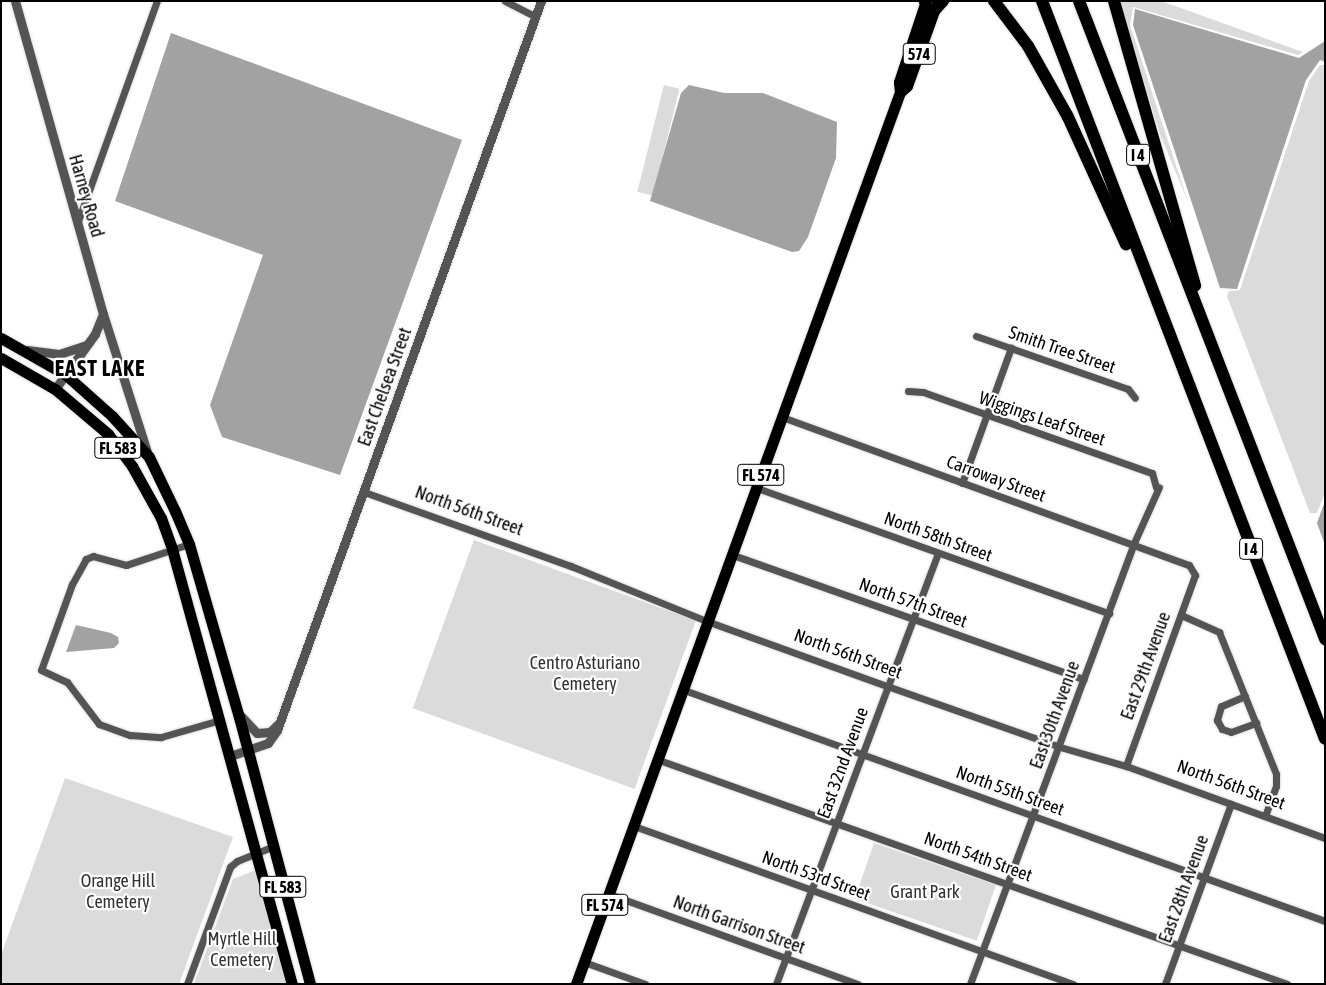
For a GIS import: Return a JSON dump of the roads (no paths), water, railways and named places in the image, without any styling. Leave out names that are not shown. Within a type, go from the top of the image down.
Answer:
[{"type":"highway","points":[[929,4],[944,1]]},
{"type":"highway","points":[[994,1],[1028,46]]},
{"type":"highway","points":[[1000,1],[1068,117],[1178,358]]},
{"type":"highway","name":"I 4","points":[[1042,1],[1325,739]]},
{"type":"highway","name":"I 4","points":[[1079,1],[1325,640]]},
{"type":"highway","points":[[1114,1],[1194,280],[1196,308]]},
{"type":"main road","name":"574","points":[[900,92],[908,86],[929,4]]},
{"type":"main road","name":"FL 574","points":[[576,984],[659,760],[900,92]]},
{"type":"main road","name":"FL 583","points":[[1,338],[28,350],[66,375],[112,416],[149,457],[188,544],[236,708],[310,984]]},
{"type":"main road","name":"FL 583","points":[[1,358],[55,389],[108,434],[132,466],[161,518],[172,549],[230,756],[254,853],[292,984]]},
{"type":"main road","points":[[284,955],[294,966],[299,984]]},
{"type":"street","name":"Harney Road","points":[[15,1],[125,392],[149,457]]},
{"type":"street","points":[[77,224],[157,1]]},
{"type":"street","points":[[505,1],[535,16]]},
{"type":"street","name":"East Chelsea Street","points":[[230,756],[247,751],[271,740],[280,721],[541,1]]},
{"type":"street","points":[[55,389],[87,344],[103,314]]},
{"type":"street","name":"Smith Tree Street","points":[[976,336],[1128,388],[1135,398]]},
{"type":"street","points":[[28,350],[59,354],[87,344]]},
{"type":"street","points":[[962,483],[1011,348]]},
{"type":"street","name":"Wiggings Leaf Street","points":[[908,391],[923,392],[1152,473],[1158,487]]},
{"type":"street","name":"Carroway Street","points":[[782,417],[1134,543],[1189,565],[1194,575]]},
{"type":"street","name":"East 30th Avenue","points":[[970,984],[1060,747],[1134,543],[1158,487]]},
{"type":"street","name":"North 58th Street","points":[[757,488],[1109,613]]},
{"type":"street","name":"North 56th Street","points":[[364,492],[571,566],[709,622],[1060,747],[1126,766],[1325,838]]},
{"type":"street","points":[[188,544],[126,564],[93,556],[86,559],[72,584],[41,670],[67,682],[99,724],[130,735],[161,737],[220,720]]},
{"type":"street","name":"East 32nd Avenue","points":[[776,984],[938,553]]},
{"type":"street","name":"North 57th Street","points":[[733,555],[1084,679]]},
{"type":"street","name":"East 29th Avenue","points":[[1126,766],[1194,575]]},
{"type":"street","points":[[1181,615],[1219,632],[1276,774],[1276,786],[1265,816]]},
{"type":"street","name":"North 55th Street","points":[[684,690],[1325,921]]},
{"type":"street","points":[[1245,696],[1220,706],[1217,720],[1222,728],[1231,732],[1256,723]]},
{"type":"street","points":[[236,708],[257,733],[270,732],[280,721]]},
{"type":"street","name":"North 54th Street","points":[[659,760],[1287,984]]},
{"type":"street","name":"East 28th Avenue","points":[[1165,984],[1231,804]]},
{"type":"street","name":"North 53rd Street","points":[[634,826],[1073,984]]},
{"type":"street","points":[[187,984],[230,867],[254,853],[272,847]]},
{"type":"street","name":"North Garrison Street","points":[[609,894],[858,984]]},
{"type":"street","points":[[584,962],[646,984]]},
{"type":"district","name":"EAST LAKE","points":[[100,369]]},
{"type":"park label","name":"Centro Asturiano Cemetery","points":[[585,674]]},
{"type":"park label","name":"Orange Hill Cemetery","points":[[118,892]]},
{"type":"park label","name":"Grant Park","points":[[925,892]]},
{"type":"park label","name":"Myrtle Hill Cemetery","points":[[242,950]]}]
